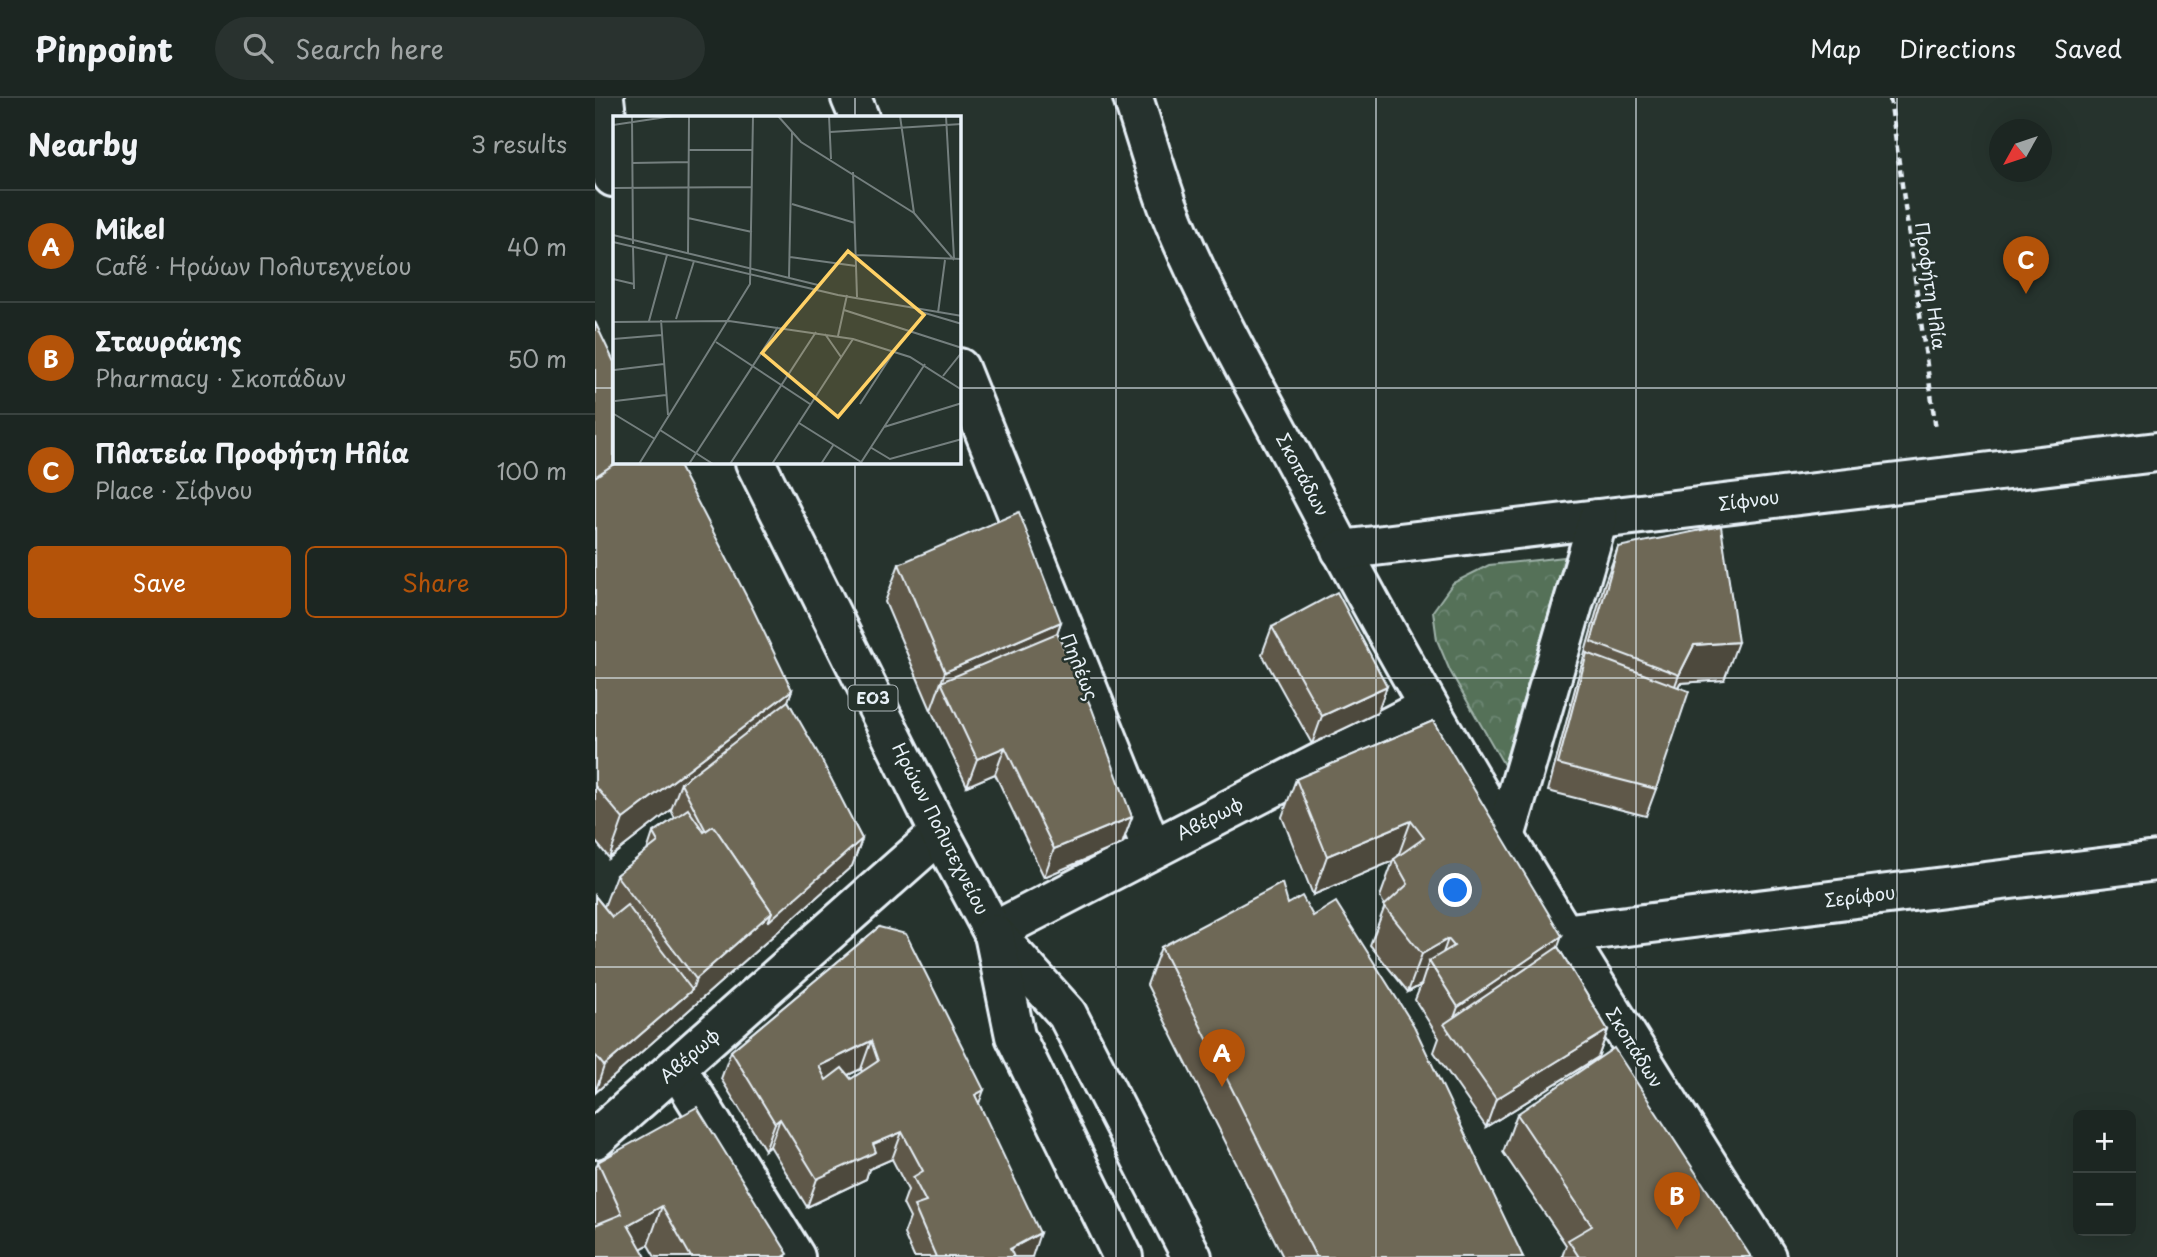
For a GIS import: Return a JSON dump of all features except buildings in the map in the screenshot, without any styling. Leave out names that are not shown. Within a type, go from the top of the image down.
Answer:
[{"type":"street","points":[[604,98],[607,173]]},
{"type":"street","points":[[851,98],[859,116]]},
{"type":"street","name":"Σκοπάδων","points":[[1133,98],[1168,205],[1194,266],[1341,550],[1428,707],[1562,934],[1766,1257]]},
{"type":"street","name":"Πηλέως","points":[[961,373],[1152,849]]},
{"type":"street","name":"Σίφνου","points":[[1341,550],[2157,452]]},
{"type":"street","name":"Ηρώων Πολυτεχνείου","points":[[756,464],[940,833],[993,932],[1067,1014],[1192,1257]]},
{"type":"street","points":[[1505,837],[1598,519]]},
{"type":"street","name":"Αβέρωφ","points":[[993,932],[1428,707]]},
{"type":"street","name":"Αβέρωφ","points":[[595,1139],[940,833]]},
{"type":"street","name":"Σερίφου","points":[[1562,934],[2157,861]]},
{"type":"street","name":"Ηρώων Πολυτεχνείου","points":[[993,932],[1015,1037],[1123,1257]]},
{"type":"street","points":[[677,1068],[795,1257]]},
{"type":"path","name":"Προφήτη Ηλία","points":[[1891,98],[1942,478]]},
{"type":"green space","points":[[1565,557],[1504,765],[1450,671],[1437,640],[1433,611],[1453,583],[1489,565]]},
{"type":"place","name":"Πλατεία Προφήτη Ηλία","points":[[2026,294]]},
{"type":"place","name":"Mikel","points":[[1222,1087]]},
{"type":"place","name":"Σταυράκης","points":[[1677,1230]]}]
